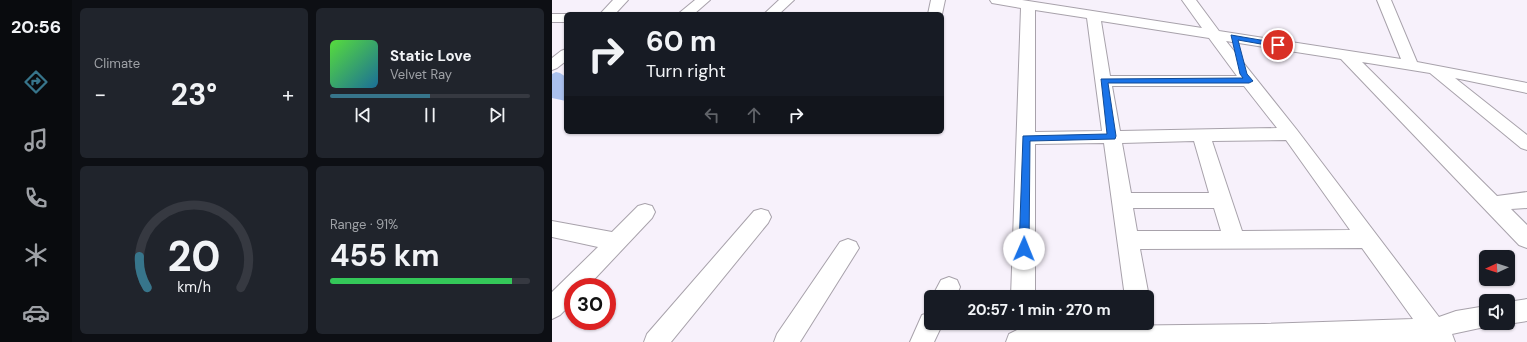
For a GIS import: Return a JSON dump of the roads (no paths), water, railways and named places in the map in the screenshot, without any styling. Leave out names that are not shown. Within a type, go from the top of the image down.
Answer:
[{"type":"street","points":[[609,12],[621,0]]},
{"type":"street","points":[[688,12],[703,0]]},
{"type":"street","points":[[773,12],[787,0]]},
{"type":"street","points":[[935,12],[938,0]]},
{"type":"street","points":[[997,0],[1411,65],[1527,88]]},
{"type":"street","points":[[1189,0],[1246,77],[1291,134],[1439,336]]},
{"type":"street","points":[[1205,0],[1233,37],[1246,77]]},
{"type":"street","points":[[1384,0],[1411,65]]},
{"type":"street","points":[[1023,290],[1028,5]]},
{"type":"street","points":[[1093,15],[1136,290]]},
{"type":"street","points":[[552,18],[564,18]]},
{"type":"street","points":[[1346,55],[1527,239]]},
{"type":"street","points":[[552,65],[564,56]]},
{"type":"street","points":[[1434,69],[1527,144]]},
{"type":"street","points":[[1103,81],[1246,77]]},
{"type":"street","points":[[1026,138],[1291,134]]},
{"type":"street","points":[[1201,135],[1234,240]]},
{"type":"street","points":[[1122,201],[1222,200]]},
{"type":"street","points":[[1492,204],[1527,200]]},
{"type":"street","points":[[552,308],[645,212]]},
{"type":"street","points":[[656,342],[760,217]]},
{"type":"street","points":[[552,229],[617,242]]},
{"type":"street","points":[[1128,240],[1369,239]]},
{"type":"street","points":[[786,342],[848,248]]},
{"type":"street","points":[[1515,312],[1527,310]]},
{"type":"street","points":[[1021,336],[1143,334],[1265,339],[1439,336],[1456,322],[1479,318]]},
{"type":"street","points":[[922,342],[928,330]]},
{"type":"water","points":[[556,72],[564,76],[564,101],[552,98],[552,74]]}]
